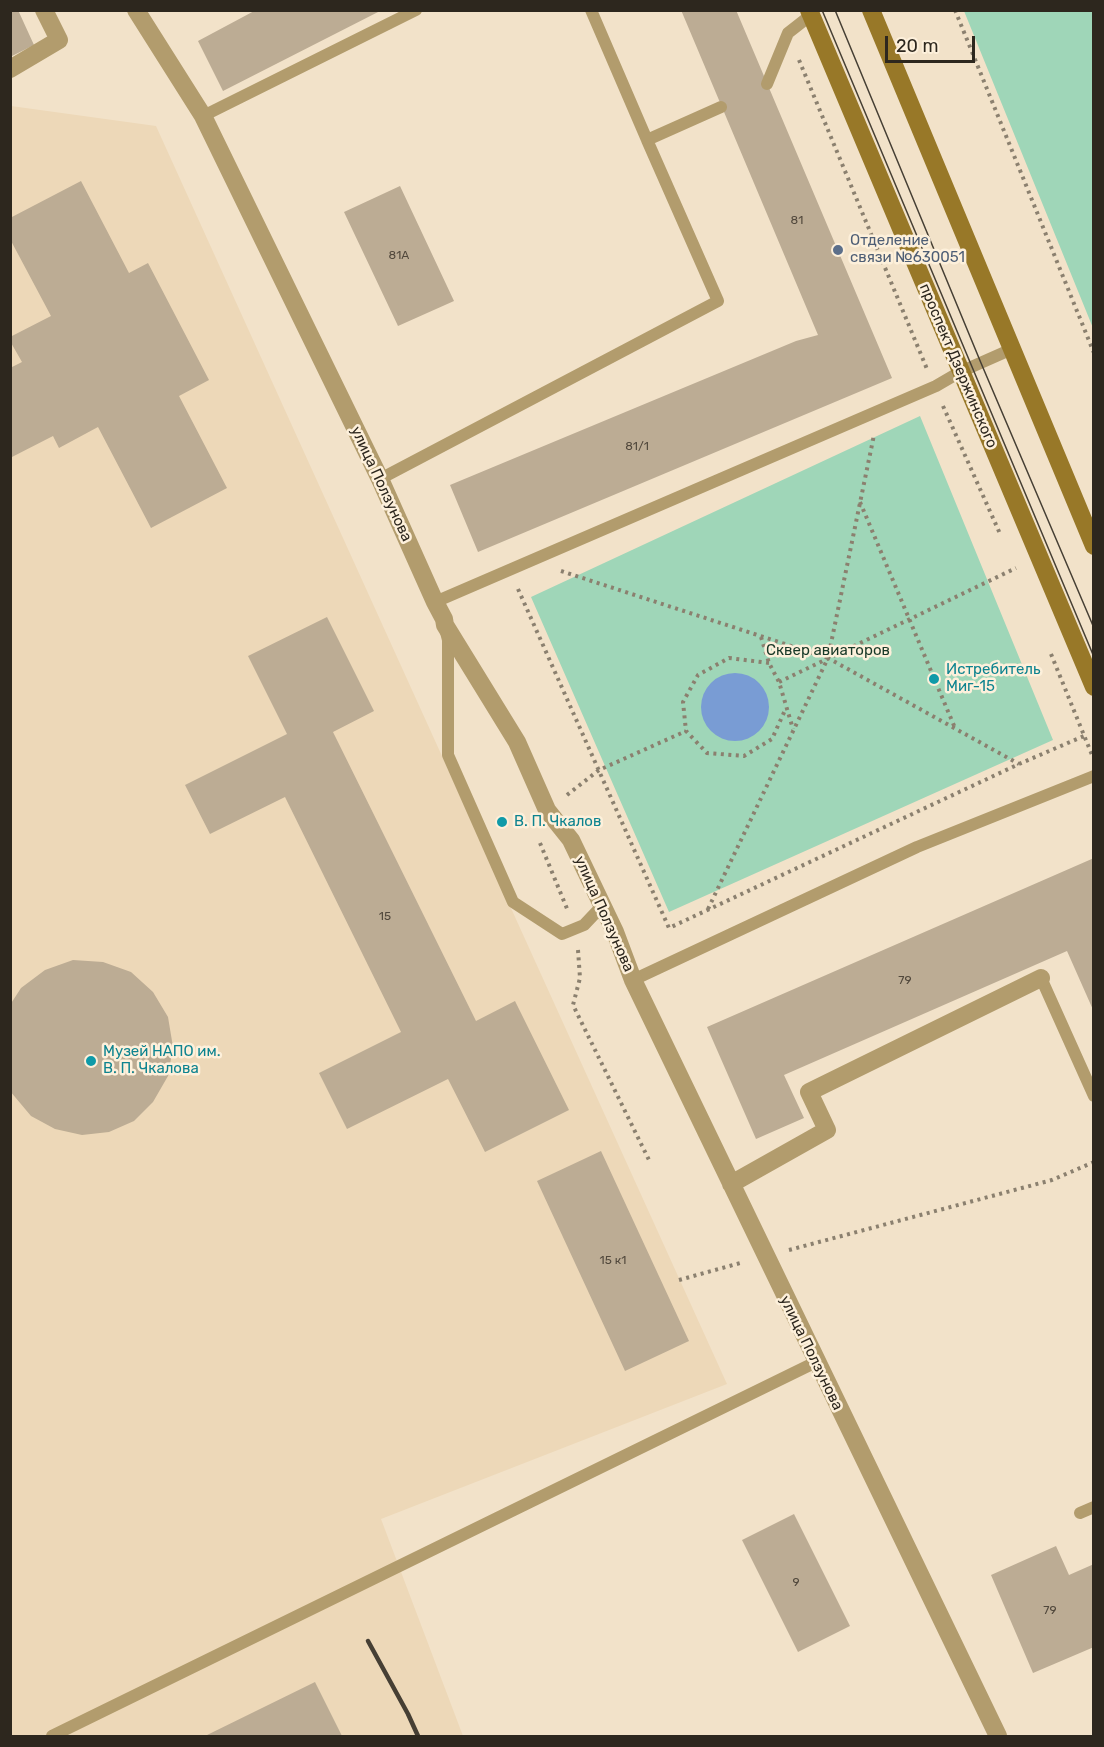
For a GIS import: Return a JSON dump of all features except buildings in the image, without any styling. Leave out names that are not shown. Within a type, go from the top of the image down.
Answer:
[{"type":"main road","points":[[871,10],[1094,546]]},
{"type":"main road","name":"проспект Дзержинского","points":[[810,13],[1094,687]]},
{"type":"street","points":[[10,69],[59,40],[44,10]]},
{"type":"street","name":"улица Ползунова","points":[[135,10],[203,116],[380,478],[445,625],[517,742],[547,810],[570,840],[615,932],[633,980],[730,1184],[998,1737]]},
{"type":"street","points":[[730,1184],[827,1130],[809,1092],[1041,978]]},
{"type":"lane","points":[[203,116],[416,10]]},
{"type":"lane","points":[[380,478],[718,301],[591,10]]},
{"type":"lane","points":[[767,84],[788,33],[810,13]]},
{"type":"lane","points":[[647,140],[721,107]]},
{"type":"lane","points":[[435,602],[936,386],[960,372],[1012,349]]},
{"type":"lane","points":[[445,625],[448,640],[448,755],[513,902],[562,934],[584,925],[602,906]]},
{"type":"lane","points":[[633,980],[917,847],[1094,776]]},
{"type":"lane","points":[[1041,978],[1094,1096]]},
{"type":"lane","points":[[52,1737],[816,1362]]},
{"type":"lane","points":[[1080,1513],[1094,1507]]},
{"type":"path","points":[[955,10],[1094,353]]},
{"type":"path","points":[[788,33],[921,357]]},
{"type":"path","points":[[936,386],[940,400],[1002,537]]},
{"type":"path","points":[[707,910],[828,658],[876,426]]},
{"type":"path","points":[[860,502],[956,729]]},
{"type":"path","points":[[1011,558],[1020,579]]},
{"type":"path","points":[[566,564],[555,569],[828,658],[1019,764]]},
{"type":"path","points":[[779,682],[1016,568]]},
{"type":"path","points":[[515,584],[669,928],[1019,764],[1084,736]]},
{"type":"path","points":[[761,636],[794,729]]},
{"type":"path","points":[[1050,652],[1094,759]]},
{"type":"path","points":[[769,663],[729,658],[698,675],[683,702],[686,731],[707,753],[744,756],[772,739],[786,708]]},
{"type":"path","points":[[547,810],[599,770],[686,731]]},
{"type":"path","points":[[537,836],[576,928],[580,978],[573,1005],[649,1160]]},
{"type":"path","points":[[679,1280],[1052,1180],[1094,1162]]},
{"type":"shaded area","points":[[11,106],[156,126],[727,1384],[381,1519],[463,1736],[11,1736]]},
{"type":"green space","points":[[964,11],[1093,11],[1093,328]]},
{"type":"green space","name":"Сквер авиаторов","points":[[920,416],[1053,740],[669,912],[531,597]]},
{"type":"water","points":[[735,673],[748,675],[759,683],[767,694],[769,707],[767,720],[759,731],[748,739],[735,741],[722,739],[711,731],[703,720],[701,707],[703,694],[711,683],[722,675]]},
{"type":"tram line","points":[[822,10],[1094,657]]},
{"type":"tram line","points":[[835,10],[1094,628]]},
{"type":"railway","points":[[368,1641],[418,1736]]},
{"type":"place","name":"Отделение связи №630051","points":[[838,250]]},
{"type":"place","name":"Истребитель Миг-15","points":[[934,679]]},
{"type":"place","name":"В. П. Чкалов","points":[[502,822]]},
{"type":"place","name":"Музей НАПО им. В. П. Чкалова","points":[[91,1061]]}]
